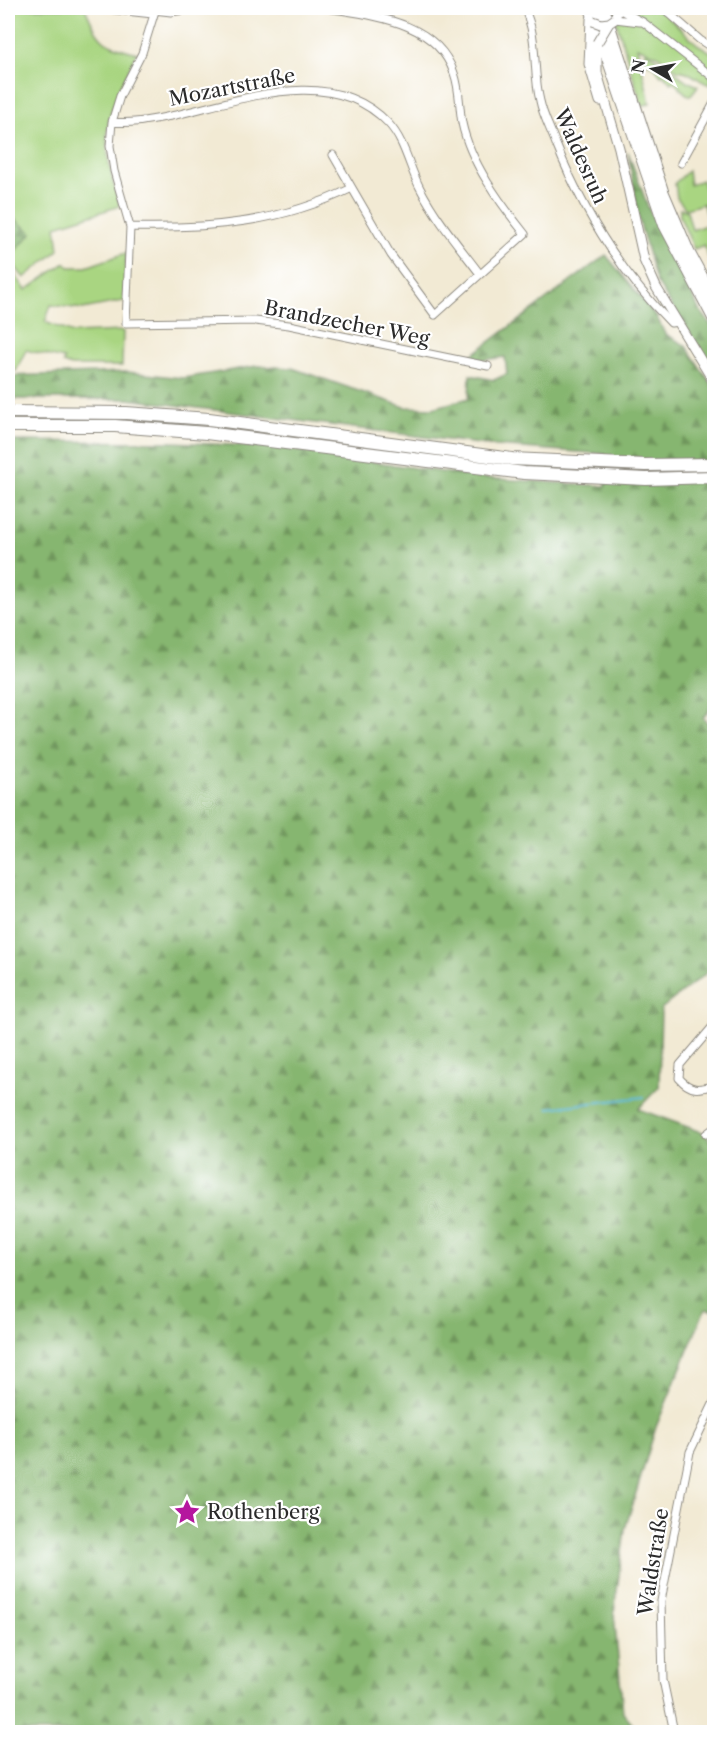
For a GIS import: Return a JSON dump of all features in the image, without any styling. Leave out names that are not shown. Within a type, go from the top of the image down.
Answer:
[{"type":"highway","points":[[588,8],[665,225],[714,318]]},
{"type":"highway","points":[[603,8],[662,191],[688,252],[714,300]]},
{"type":"highway","points":[[8,412],[167,415],[480,455],[569,470],[714,464]]},
{"type":"highway","points":[[8,426],[116,426],[206,433],[477,468],[714,477]]},
{"type":"street","points":[[98,8],[171,12],[196,8]]},
{"type":"street","points":[[327,8],[406,25],[436,44],[453,70],[462,123],[479,164],[506,210],[525,234],[435,315],[391,255],[333,155]]},
{"type":"street","name":"Waldesruh","points":[[524,8],[535,41],[540,103],[573,186],[620,264],[651,303],[671,323],[677,322]]},
{"type":"street","points":[[588,8],[592,24],[589,57],[594,89],[612,128]]},
{"type":"street","points":[[714,78],[643,22],[618,8],[597,43],[595,57],[597,73],[644,260],[656,287],[714,382]]},
{"type":"street","points":[[663,8],[714,49]]},
{"type":"street","points":[[154,11],[142,53],[120,96],[112,122],[110,146],[114,171],[130,228],[181,228],[250,222],[314,206],[352,188]]},
{"type":"street","points":[[592,24],[612,21],[643,22]]},
{"type":"street","name":"Mozartstraße","points":[[112,122],[140,122],[295,90],[332,92],[354,99],[373,109],[389,124],[400,139],[420,189],[438,218],[480,274]]},
{"type":"street","points":[[681,163],[714,103]]},
{"type":"street","name":"Brandzecher Weg","points":[[130,228],[126,323],[255,321],[289,324],[468,364],[488,366]]},
{"type":"street","points":[[714,1025],[680,1065],[679,1078],[686,1086],[699,1090],[714,1085]]},
{"type":"street","points":[[706,1134],[714,1128]]},
{"type":"street","name":"Waldstraße","points":[[674,1732],[663,1680],[661,1601],[690,1452],[714,1402]]},
{"type":"green space","points":[[10,8],[85,8],[94,28],[103,40],[116,47],[137,53],[117,94],[108,127],[109,161],[120,206],[56,226],[59,250],[24,278],[8,258],[31,233],[12,217],[8,197]]},
{"type":"green space","points":[[612,8],[660,9],[697,44],[714,54],[714,69],[710,69],[712,85],[687,72],[678,71],[657,55],[637,47],[650,103],[642,106]]},
{"type":"green space","points":[[646,51],[687,81],[698,86],[690,96],[674,81],[671,83],[655,67],[642,60]]},
{"type":"green space","points":[[628,152],[648,207],[699,309],[714,329],[714,372],[656,281],[639,220]]},
{"type":"green space","points":[[688,171],[690,185],[702,180],[709,202],[686,209],[677,198],[675,183]]},
{"type":"green space","points":[[707,191],[714,191],[714,272],[704,245],[694,249],[680,217],[680,208],[687,211],[692,230],[709,224],[703,205],[710,202]]},
{"type":"green space","points":[[8,197],[12,217],[32,233],[8,258]]},
{"type":"green space","points":[[126,253],[124,301],[83,309],[51,305],[45,322],[73,333],[123,331],[122,366],[71,366],[63,363],[64,359],[26,350],[16,371],[8,372],[8,265],[26,290],[65,263],[69,267],[86,267]]},
{"type":"green space","points":[[606,255],[657,318],[665,334],[685,345],[714,388],[714,704],[703,718],[714,730],[714,967],[661,1009],[659,1087],[638,1109],[704,1133],[714,1145],[714,1311],[705,1309],[656,1427],[625,1529],[614,1613],[623,1713],[639,1732],[8,1732],[8,441],[172,442],[272,447],[484,478],[606,486],[605,454],[495,446],[128,399],[8,399],[8,376],[127,372],[183,378],[257,366],[292,368],[405,407],[433,408],[469,398],[470,375],[494,380],[507,374],[505,357],[475,361],[472,355]]},
{"type":"waterway","points":[[548,1108],[644,1097]]},
{"type":"place","name":"Rothenberg","points":[[187,1512]]}]
